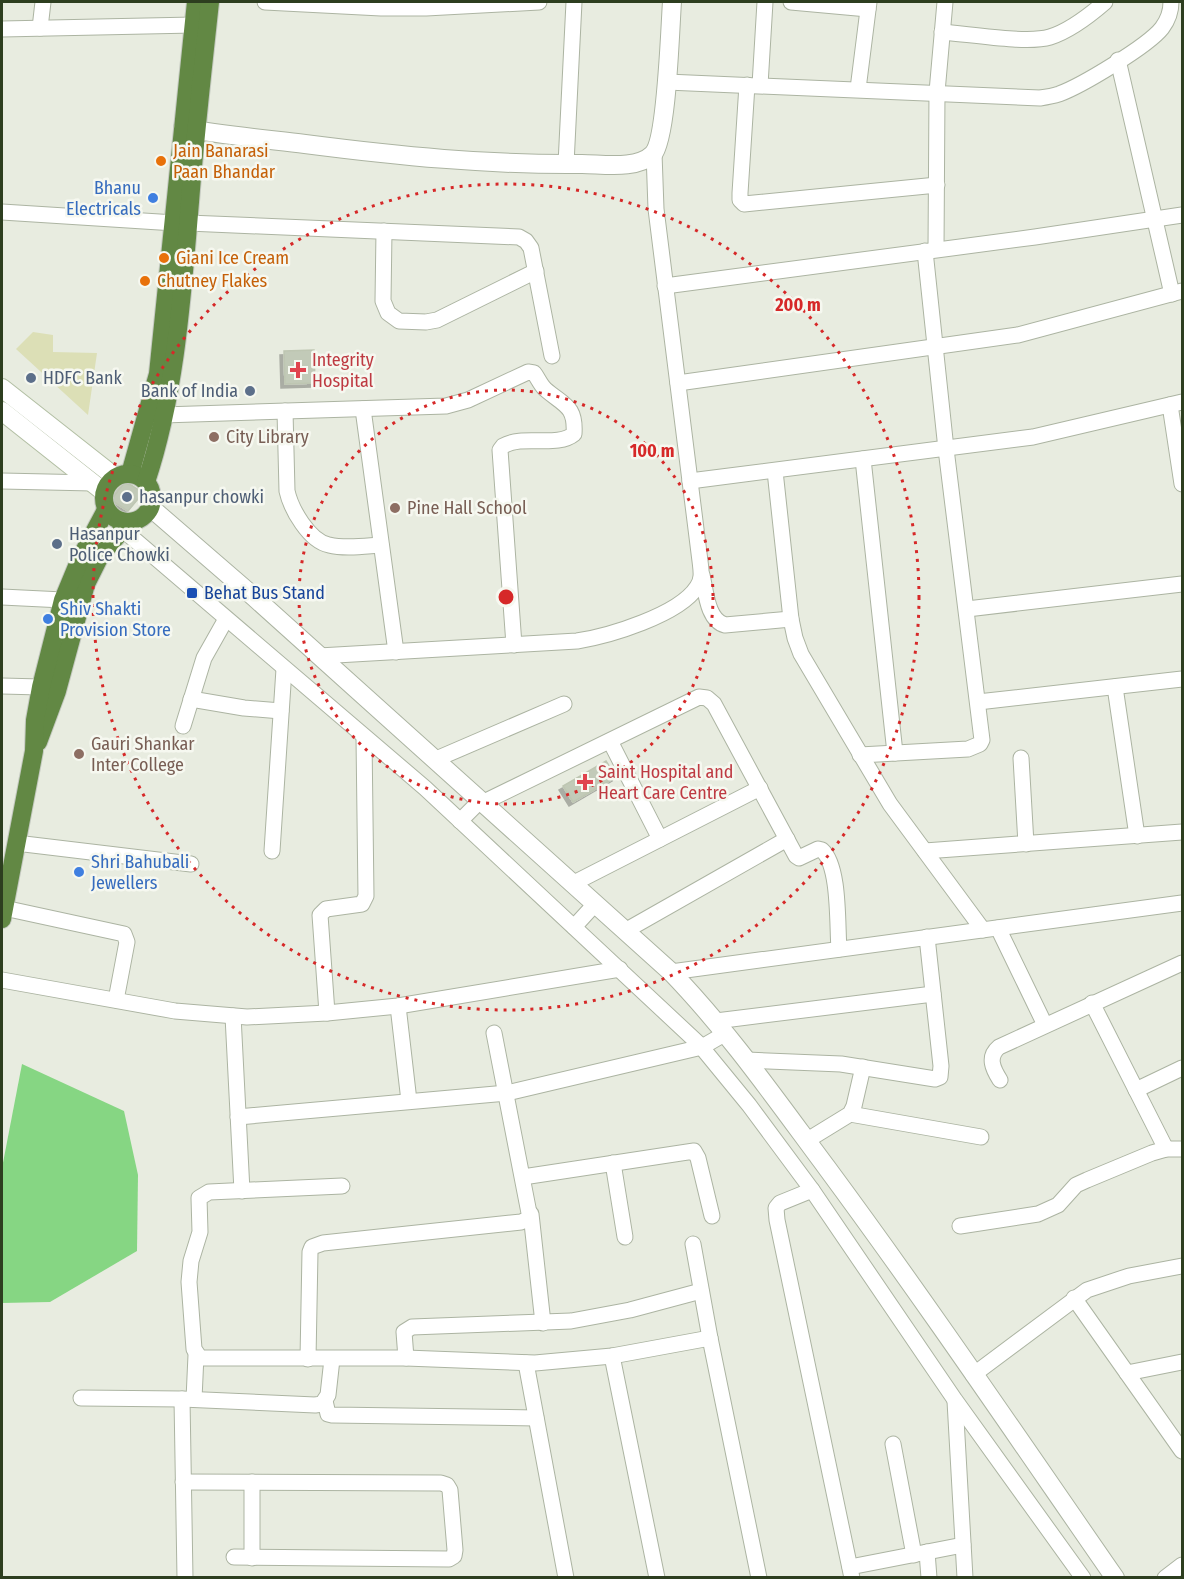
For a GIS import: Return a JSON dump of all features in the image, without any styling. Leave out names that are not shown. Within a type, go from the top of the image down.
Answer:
[{"type":"highway","points":[[3,913],[5,880],[16,843],[34,751],[35,720],[40,687],[63,600],[80,559],[101,495],[108,484],[130,478],[154,457],[163,415],[177,343],[181,223],[196,2]]},
{"type":"highway","points":[[189,129],[210,2]]},
{"type":"highway","points":[[130,478],[158,374],[181,223]]},
{"type":"highway","points":[[34,751],[57,691],[86,584],[100,556],[126,526],[145,515],[150,507],[152,498],[150,489],[130,478]]},
{"type":"highway","points":[[101,495],[112,517],[126,526]]},
{"type":"street","points":[[40,28],[43,2]]},
{"type":"street","points":[[265,2],[426,8],[539,2]]},
{"type":"street","points":[[566,164],[574,2]]},
{"type":"street","points":[[189,129],[408,157],[495,163],[629,164],[644,161],[654,153],[660,140],[667,82],[672,2]]},
{"type":"street","points":[[765,2],[740,200],[744,204],[937,185]]},
{"type":"street","points":[[791,2],[869,5],[858,89]]},
{"type":"street","points":[[860,755],[975,748],[982,740],[946,449],[931,250],[937,185],[937,92],[945,2]]},
{"type":"street","points":[[942,32],[1023,39],[1049,37],[1066,29],[1105,2]]},
{"type":"street","points":[[667,82],[1040,98],[1056,95],[1074,87],[1150,39],[1168,20],[1171,2]]},
{"type":"street","points":[[2,29],[194,25]]},
{"type":"street","points":[[678,383],[1018,335],[1177,293],[1154,219],[1118,60]]},
{"type":"street","points":[[654,153],[656,209],[665,286],[702,574],[712,615],[718,623],[725,626],[791,619]]},
{"type":"street","points":[[2,212],[181,223],[519,237],[531,248],[552,356]]},
{"type":"street","points":[[665,286],[1035,237],[1182,214]]},
{"type":"street","points":[[384,231],[383,301],[388,313],[399,321],[437,320],[536,271]]},
{"type":"street","points":[[163,415],[446,406],[468,400],[532,372],[542,386],[570,408],[574,419],[574,434],[565,439],[513,441],[500,450],[514,645]]},
{"type":"street","points":[[2,388],[130,478]]},
{"type":"street","points":[[690,481],[1033,437],[1176,403],[1182,484]]},
{"type":"street","points":[[363,409],[396,652]]},
{"type":"street","points":[[2,411],[101,495]]},
{"type":"street","points":[[285,411],[287,491],[297,516],[324,544],[381,545]]},
{"type":"street","points":[[863,459],[895,753]]},
{"type":"street","points":[[775,471],[791,619],[801,654],[890,804],[925,851],[990,929],[1045,1025]]},
{"type":"street","points":[[2,481],[101,495]]},
{"type":"street","points":[[150,507],[320,656],[434,760],[472,810],[620,969],[747,1060],[870,1227],[973,1375],[1061,1522],[1083,1578]]},
{"type":"street","points":[[126,526],[226,619],[364,738],[401,768],[472,810],[572,884],[592,907],[671,972],[714,1037],[742,1097],[812,1190],[955,1400],[1061,1522],[1115,1578]]},
{"type":"street","points":[[320,656],[577,642],[618,633],[681,603],[699,586],[702,574]]},
{"type":"street","points":[[967,609],[1182,584]]},
{"type":"street","points":[[2,597],[63,600]]},
{"type":"street","points":[[183,726],[204,658],[226,619]]},
{"type":"street","points":[[272,851],[284,669]]},
{"type":"street","points":[[978,702],[1182,679]]},
{"type":"street","points":[[2,686],[40,687]]},
{"type":"street","points":[[1115,687],[1137,836]]},
{"type":"street","points":[[472,810],[699,697],[706,698],[714,704],[796,856],[799,858],[818,849],[825,852],[831,862],[839,949]]},
{"type":"street","points":[[191,699],[244,708],[281,711]]},
{"type":"street","points":[[434,760],[564,704]]},
{"type":"street","points":[[327,1013],[320,915],[326,909],[362,904],[366,896],[364,738]]},
{"type":"street","points":[[610,741],[660,839]]},
{"type":"street","points":[[1021,758],[1026,844]]},
{"type":"street","points":[[572,884],[760,788]]},
{"type":"street","points":[[925,851],[1182,832]]},
{"type":"street","points":[[625,932],[787,839]]},
{"type":"street","points":[[16,843],[191,864]]},
{"type":"street","points":[[671,972],[1182,903]]},
{"type":"street","points":[[576,924],[592,907]]},
{"type":"street","points":[[3,913],[124,934],[127,942],[116,1000]]},
{"type":"street","points":[[747,1060],[814,1062],[863,1067],[935,1079],[939,1077],[942,1066],[927,937]]},
{"type":"street","points":[[1000,1080],[991,1061],[994,1052],[1045,1025],[1182,963]]},
{"type":"street","points":[[2,980],[175,1011],[232,1016],[327,1013],[398,1006],[620,969]]},
{"type":"street","points":[[238,1117],[507,1093],[714,1037],[933,994]]},
{"type":"street","points":[[1092,1003],[1166,1149]]},
{"type":"street","points":[[398,1006],[409,1101]]},
{"type":"street","points":[[232,1016],[242,1191]]},
{"type":"street","points":[[494,1033],[531,1214],[543,1323]]},
{"type":"street","points":[[806,1141],[850,1114],[863,1067]]},
{"type":"street","points":[[1136,1090],[1182,1068]]},
{"type":"street","points":[[850,1114],[981,1137]]},
{"type":"street","points":[[960,1226],[1038,1214],[1058,1204],[1076,1185],[1133,1160],[1166,1149],[1182,1149]]},
{"type":"street","points":[[523,1177],[694,1151],[698,1158],[712,1216]]},
{"type":"street","points":[[613,1163],[625,1237]]},
{"type":"street","points":[[185,1578],[183,1482],[188,1399],[196,1355],[189,1282],[191,1261],[200,1232],[199,1198],[209,1192],[342,1186]]},
{"type":"street","points":[[812,1190],[780,1203],[776,1208],[777,1220],[851,1572],[920,1553],[963,1545]]},
{"type":"street","points":[[308,1359],[310,1252],[312,1247],[317,1244],[521,1222],[527,1221],[531,1214]]},
{"type":"street","points":[[693,1244],[759,1578]]},
{"type":"street","points":[[973,1375],[1087,1290],[1120,1278],[1182,1266]]},
{"type":"street","points":[[406,1358],[405,1332],[412,1327],[543,1323],[609,1314],[701,1291]]},
{"type":"street","points":[[1074,1298],[1182,1451]]},
{"type":"street","points":[[196,1355],[205,1360],[406,1358],[526,1363],[612,1356],[710,1338]]},
{"type":"street","points":[[612,1356],[657,1578]]},
{"type":"street","points":[[81,1398],[322,1404],[328,1395],[332,1359]]},
{"type":"street","points":[[1127,1373],[1182,1362]]},
{"type":"street","points":[[526,1363],[566,1578]]},
{"type":"street","points":[[955,1400],[965,1578]]},
{"type":"street","points":[[325,1401],[328,1414],[332,1415],[536,1418]]},
{"type":"street","points":[[893,1444],[920,1553],[929,1578]]},
{"type":"street","points":[[183,1482],[441,1483],[447,1485],[450,1490],[455,1550],[454,1556],[444,1560],[234,1557]]},
{"type":"street","points":[[252,1482],[252,1558]]},
{"type":"street","points":[[1165,1578],[1182,1565]]},
{"type":"shaded area","points":[[33,332],[53,335],[53,352],[97,353],[88,415],[16,349]]},
{"type":"shaded area","points":[[22,1064],[124,1111],[138,1175],[137,1251],[50,1302],[2,1303],[2,1168]]},
{"type":"building","points":[[314,350],[315,383],[285,384],[284,351]]},
{"type":"building","name":"hasanpur chowki","points":[[124,483],[143,493],[128,511],[111,500]]},
{"type":"building","points":[[606,761],[616,777],[573,802],[563,786]]},
{"type":"place","name":"Jain Banarasi Paan Bhandar","points":[[161,161]]},
{"type":"place","name":"Bhanu Electricals","points":[[153,198]]},
{"type":"place","name":"Giani Ice Cream","points":[[164,258]]},
{"type":"place","name":"Chutney Flakes","points":[[145,281]]},
{"type":"place","name":"Integrity Hospital","points":[[298,370]]},
{"type":"place","name":"HDFC Bank","points":[[31,378]]},
{"type":"place","name":"Bank of India","points":[[250,391]]},
{"type":"place","name":"City Library","points":[[214,437]]},
{"type":"place","name":"hasanpur chowki","points":[[127,497]]},
{"type":"place","name":"Pine Hall School","points":[[395,508]]},
{"type":"place","name":"Hasanpur Police Chowki","points":[[57,544]]},
{"type":"place","name":"Behat Bus Stand","points":[[192,593]]},
{"type":"place","name":"Shiv Shakti Provision Store","points":[[48,619]]},
{"type":"place","name":"Gauri Shankar Inter College","points":[[79,754]]},
{"type":"place","name":"Saint Hospital and Heart Care Centre","points":[[585,782]]},
{"type":"place","name":"Shri Bahubali Jewellers","points":[[79,872]]}]
